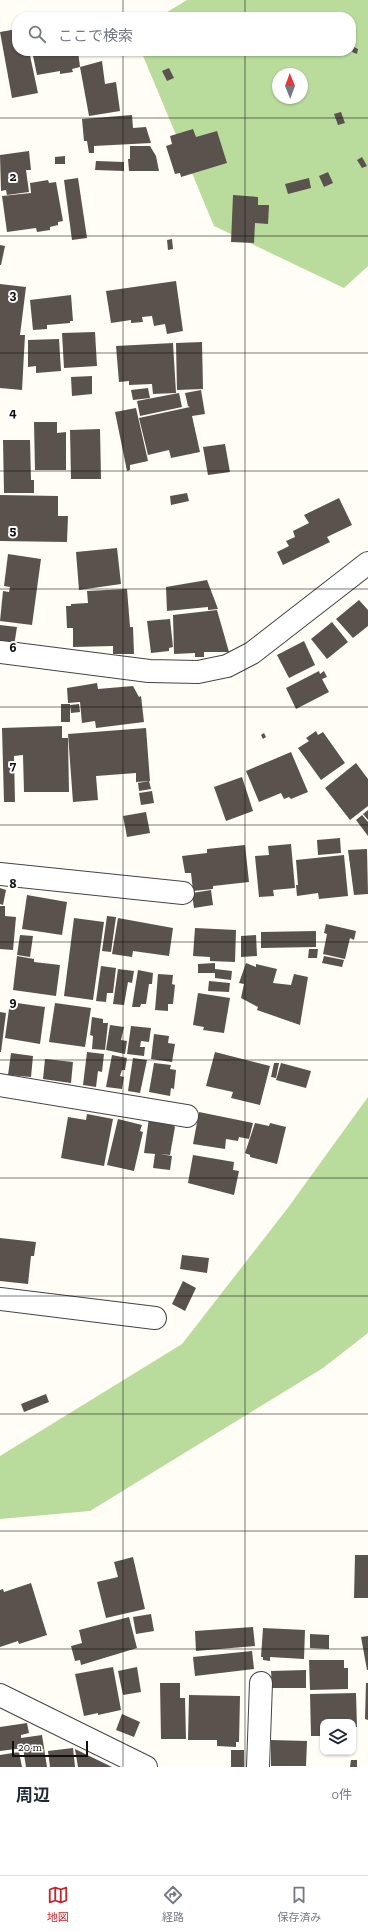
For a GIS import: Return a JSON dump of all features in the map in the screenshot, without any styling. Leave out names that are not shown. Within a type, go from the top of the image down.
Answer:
[{"type":"street","points":[[0,652],[148,672],[198,672],[226,666],[252,653],[368,562]]},
{"type":"street","points":[[0,874],[183,893]]},
{"type":"street","points":[[0,1085],[187,1116]]},
{"type":"street","points":[[0,1300],[155,1318]]},
{"type":"street","points":[[258,1767],[261,1682]]},
{"type":"street","points":[[0,1695],[146,1767]]},
{"type":"green space","points":[[187,0],[368,0],[368,266],[344,288],[214,226],[143,56],[356,56],[356,12],[167,12]]},
{"type":"green space","points":[[368,1097],[368,1333],[323,1368],[90,1511],[0,1519],[0,1456],[182,1344],[287,1209]]},
{"type":"building","points":[[12,30],[12,56],[30,56],[38,93],[12,98],[0,32]]},
{"type":"building","points":[[33,56],[79,56],[80,67],[72,69],[73,72],[60,74],[60,71],[37,75]]},
{"type":"building","points":[[102,61],[105,84],[116,82],[120,111],[89,116],[80,67]]},
{"type":"building","points":[[169,68],[174,78],[167,81],[162,71]]},
{"type":"building","points":[[341,112],[345,123],[338,125],[334,114]]},
{"type":"building","points":[[132,115],[133,128],[146,127],[151,143],[94,146],[94,153],[89,153],[87,141],[84,141],[82,119]]},
{"type":"building","points":[[193,129],[196,137],[217,131],[227,163],[181,177],[180,173],[175,174],[166,146],[172,144],[170,136]]},
{"type":"building","points":[[130,146],[150,146],[156,156],[159,171],[129,171],[128,159],[130,159]]},
{"type":"building","points":[[29,151],[31,170],[26,170],[29,192],[7,195],[6,190],[1,191],[0,155]]},
{"type":"building","points":[[65,156],[65,164],[55,164],[55,157]]},
{"type":"building","points":[[362,157],[367,166],[362,168],[357,160]]},
{"type":"building","points":[[96,161],[124,162],[124,171],[95,170]]},
{"type":"building","points":[[328,172],[333,183],[324,187],[319,176]]},
{"type":"building","points":[[78,178],[87,238],[72,240],[64,180]]},
{"type":"building","points":[[309,178],[311,188],[288,194],[285,184]]},
{"type":"building","points":[[48,180],[49,183],[56,182],[63,221],[58,222],[58,225],[50,227],[50,230],[37,232],[36,228],[7,232],[2,196],[31,193],[30,183]]},
{"type":"building","points":[[233,195],[258,197],[258,205],[269,205],[268,224],[255,223],[254,243],[231,242]]},
{"type":"building","points":[[172,239],[173,249],[168,250],[167,240]]},
{"type":"building","points":[[0,245],[5,246],[1,265],[0,265]]},
{"type":"building","points":[[176,281],[183,331],[167,334],[165,324],[154,326],[152,316],[142,317],[143,322],[131,323],[131,320],[111,323],[106,291]]},
{"type":"building","points":[[0,284],[26,287],[20,335],[25,335],[22,390],[0,388]]},
{"type":"building","points":[[71,295],[73,321],[70,321],[70,323],[47,325],[47,329],[33,330],[30,300]]},
{"type":"building","points":[[95,332],[97,366],[64,368],[62,333]]},
{"type":"building","points":[[59,339],[61,371],[36,373],[36,366],[28,367],[28,340]]},
{"type":"building","points":[[202,342],[203,389],[177,390],[176,343]]},
{"type":"building","points":[[173,343],[176,393],[153,394],[152,384],[129,385],[129,381],[119,382],[116,346]]},
{"type":"building","points":[[92,376],[92,394],[72,396],[71,377]]},
{"type":"building","points":[[148,388],[150,398],[133,400],[131,390]]},
{"type":"building","points":[[201,390],[205,414],[192,416],[200,452],[171,458],[169,450],[148,455],[139,418],[190,407],[188,406],[185,393]]},
{"type":"building","points":[[179,393],[182,407],[140,416],[137,401]]},
{"type":"building","points":[[136,408],[148,461],[130,465],[130,470],[127,471],[115,412]]},
{"type":"building","points":[[34,422],[57,422],[57,433],[66,432],[66,470],[35,470]]},
{"type":"building","points":[[100,429],[101,479],[71,479],[70,430]]},
{"type":"building","points":[[3,440],[30,440],[31,480],[34,480],[34,493],[4,493]]},
{"type":"building","points":[[225,444],[230,472],[208,475],[203,447]]},
{"type":"building","points":[[187,493],[189,501],[171,505],[170,496]]},
{"type":"building","points":[[0,495],[58,496],[58,516],[68,516],[67,542],[0,541]]},
{"type":"building","points":[[339,498],[352,525],[327,537],[330,542],[283,565],[277,552],[289,546],[286,541],[295,537],[293,531],[309,523],[304,515]]},
{"type":"building","points":[[117,548],[121,584],[79,590],[76,552]]},
{"type":"building","points":[[8,554],[41,559],[32,625],[0,621],[3,591],[9,592],[10,587],[4,586]]},
{"type":"building","points":[[207,580],[218,609],[208,610],[208,607],[167,611],[166,587]]},
{"type":"building","points":[[127,589],[130,627],[133,627],[134,654],[113,654],[113,646],[73,647],[73,628],[67,628],[66,606],[71,606],[71,604],[88,603],[87,591]]},
{"type":"building","points":[[359,600],[368,610],[368,626],[353,638],[336,619]]},
{"type":"building","points":[[217,610],[229,652],[204,652],[204,657],[195,657],[195,653],[174,654],[173,615]]},
{"type":"building","points":[[170,619],[173,647],[169,648],[169,651],[151,653],[147,621]]},
{"type":"building","points":[[332,622],[348,642],[327,659],[311,639]]},
{"type":"building","points":[[0,625],[17,627],[14,646],[0,644]]},
{"type":"building","points":[[304,641],[315,665],[289,678],[277,655]]},
{"type":"building","points":[[319,671],[320,674],[324,671],[327,677],[322,679],[329,692],[296,709],[286,688]]},
{"type":"building","points":[[97,683],[98,689],[133,686],[139,697],[141,696],[144,722],[96,728],[95,721],[82,723],[80,702],[68,703],[67,688]]},
{"type":"building","points":[[61,704],[70,704],[70,722],[61,722]]},
{"type":"building","points":[[79,704],[80,712],[71,713],[70,705]]},
{"type":"building","points":[[62,726],[62,738],[68,738],[69,792],[24,792],[23,755],[14,756],[15,802],[4,802],[2,728]]},
{"type":"building","points":[[146,728],[150,781],[136,782],[136,773],[96,776],[98,800],[73,802],[68,734]]},
{"type":"building","points":[[316,731],[318,735],[323,732],[345,763],[321,780],[298,748],[309,741],[306,738]]},
{"type":"building","points":[[264,733],[266,737],[263,739],[261,735]]},
{"type":"building","points":[[291,752],[308,792],[291,799],[289,797],[284,799],[281,793],[259,802],[246,771]]},
{"type":"building","points":[[356,763],[368,779],[368,806],[350,820],[325,788]]},
{"type":"building","points":[[242,777],[253,811],[226,821],[214,787]]},
{"type":"building","points":[[149,781],[151,789],[139,791],[138,783]]},
{"type":"building","points":[[152,791],[154,803],[141,805],[139,793]]},
{"type":"building","points":[[368,810],[368,820],[363,814]]},
{"type":"building","points":[[146,812],[150,833],[127,837],[123,816]]},
{"type":"building","points":[[362,815],[368,822],[368,836],[356,820]]},
{"type":"building","points":[[340,838],[341,853],[318,855],[317,840]]},
{"type":"building","points":[[291,844],[295,888],[273,890],[274,896],[259,897],[255,856],[269,855],[268,846]]},
{"type":"building","points":[[245,845],[249,882],[213,886],[213,889],[193,891],[191,873],[185,873],[182,856],[207,853],[207,849]]},
{"type":"building","points":[[367,849],[368,894],[354,895],[348,850]]},
{"type":"building","points":[[344,855],[348,896],[319,899],[318,893],[297,896],[296,885],[298,885],[296,860]]},
{"type":"building","points":[[0,888],[6,890],[3,905],[0,904]]},
{"type":"building","points":[[211,890],[213,905],[194,908],[192,893]]},
{"type":"building","points":[[27,895],[67,902],[62,935],[22,929]]},
{"type":"building","points":[[0,906],[5,906],[5,916],[16,917],[13,950],[0,949]]},
{"type":"building","points":[[107,916],[116,917],[111,952],[102,951]]},
{"type":"building","points":[[74,918],[104,922],[93,1000],[64,996]]},
{"type":"building","points":[[118,918],[173,928],[169,956],[133,951],[132,957],[112,954]]},
{"type":"building","points":[[326,924],[356,931],[354,940],[350,938],[345,959],[323,954],[327,934],[324,933]]},
{"type":"building","points":[[195,928],[236,930],[235,962],[210,961],[210,957],[193,956]]},
{"type":"building","points":[[316,931],[316,947],[261,948],[261,932]]},
{"type":"building","points":[[20,935],[33,936],[30,957],[17,955]]},
{"type":"building","points":[[256,935],[257,956],[241,957],[241,936]]},
{"type":"building","points":[[309,949],[318,949],[317,958],[308,958]]},
{"type":"building","points":[[17,956],[34,959],[34,962],[60,965],[56,996],[13,990]]},
{"type":"building","points":[[324,956],[344,960],[342,967],[322,963]]},
{"type":"building","points":[[215,963],[215,973],[198,973],[198,964]]},
{"type":"building","points":[[246,963],[256,967],[256,964],[277,969],[273,983],[291,985],[294,974],[308,977],[300,1025],[257,1010],[258,1007],[241,998],[244,984],[239,983]]},
{"type":"building","points":[[101,966],[116,968],[113,993],[107,993],[106,1002],[96,1001]]},
{"type":"building","points":[[118,969],[134,971],[132,983],[128,982],[124,1005],[113,1004]]},
{"type":"building","points":[[215,969],[232,971],[231,980],[215,978]]},
{"type":"building","points":[[138,970],[153,973],[152,984],[149,984],[146,1004],[141,1004],[140,1007],[132,1007]]},
{"type":"building","points":[[158,974],[173,975],[172,984],[175,985],[173,1004],[168,1004],[168,1011],[155,1010]]},
{"type":"building","points":[[209,981],[230,983],[229,992],[208,991]]},
{"type":"building","points":[[198,993],[230,998],[224,1033],[203,1030],[204,1027],[193,1025]]},
{"type":"building","points":[[10,1002],[45,1007],[40,1044],[5,1038]]},
{"type":"building","points":[[55,1003],[91,1008],[85,1047],[49,1042]]},
{"type":"building","points":[[0,1012],[6,1013],[1,1052],[0,1052]]},
{"type":"building","points":[[92,1017],[103,1019],[103,1023],[108,1023],[105,1050],[92,1049],[93,1036],[90,1035]]},
{"type":"building","points":[[110,1025],[124,1027],[121,1040],[127,1041],[125,1054],[106,1050]]},
{"type":"building","points":[[131,1026],[151,1028],[149,1042],[141,1041],[140,1047],[145,1047],[144,1056],[127,1054]]},
{"type":"building","points":[[154,1034],[169,1036],[168,1043],[175,1044],[172,1062],[151,1059]]},
{"type":"building","points":[[87,1052],[104,1054],[102,1072],[98,1071],[96,1087],[83,1085]]},
{"type":"building","points":[[215,1052],[270,1066],[260,1105],[231,1098],[233,1092],[206,1086]]},
{"type":"building","points":[[11,1053],[33,1056],[31,1077],[8,1075]]},
{"type":"building","points":[[112,1055],[127,1058],[125,1070],[122,1070],[120,1076],[124,1077],[122,1089],[106,1087]]},
{"type":"building","points":[[133,1058],[147,1060],[140,1093],[128,1091]]},
{"type":"building","points":[[45,1059],[73,1062],[71,1083],[43,1079]]},
{"type":"building","points":[[154,1063],[171,1065],[170,1069],[176,1070],[174,1089],[171,1088],[170,1096],[149,1092]]},
{"type":"building","points":[[274,1063],[279,1063],[276,1078],[271,1077]]},
{"type":"building","points":[[281,1063],[311,1071],[306,1088],[276,1080]]},
{"type":"building","points":[[199,1112],[253,1123],[249,1139],[239,1137],[238,1141],[226,1139],[225,1149],[193,1144]]},
{"type":"building","points":[[87,1114],[113,1119],[104,1166],[61,1158],[68,1117],[86,1120]]},
{"type":"building","points":[[149,1118],[167,1120],[175,1127],[170,1155],[160,1154],[172,1156],[170,1170],[153,1168],[155,1154],[144,1153]]},
{"type":"building","points":[[118,1119],[142,1125],[140,1131],[143,1132],[134,1171],[107,1165]]},
{"type":"building","points":[[255,1123],[269,1126],[270,1123],[286,1127],[277,1164],[250,1157],[250,1155],[245,1153]]},
{"type":"building","points":[[193,1155],[234,1162],[233,1170],[239,1171],[234,1195],[188,1183]]},
{"type":"building","points":[[0,1238],[36,1242],[34,1256],[31,1256],[28,1284],[0,1281]]},
{"type":"building","points":[[182,1255],[209,1258],[207,1273],[180,1269]]},
{"type":"building","points":[[183,1281],[196,1288],[185,1311],[172,1304]]},
{"type":"building","points":[[46,1394],[49,1402],[24,1412],[21,1404]]},
{"type":"building","points":[[355,1555],[368,1555],[368,1598],[354,1598]]},
{"type":"building","points":[[133,1557],[145,1609],[106,1618],[97,1582],[118,1577],[114,1562]]},
{"type":"building","points":[[31,1583],[47,1635],[19,1644],[18,1641],[0,1647],[0,1590],[3,1589],[4,1592]]},
{"type":"building","points":[[151,1614],[154,1631],[136,1634],[133,1617]]},
{"type":"building","points":[[129,1617],[137,1648],[81,1665],[80,1660],[75,1661],[71,1646],[82,1643],[79,1630]]},
{"type":"building","points":[[253,1627],[255,1646],[196,1651],[195,1631]]},
{"type":"building","points":[[263,1628],[305,1630],[304,1659],[270,1657],[270,1661],[263,1660],[263,1657],[261,1657]]},
{"type":"building","points":[[310,1634],[329,1635],[329,1649],[310,1648]]},
{"type":"building","points":[[368,1636],[368,1670],[367,1670],[361,1637]]},
{"type":"building","points":[[252,1651],[254,1669],[195,1676],[193,1657]]},
{"type":"building","points":[[309,1660],[344,1660],[344,1668],[348,1668],[348,1689],[310,1690]]},
{"type":"building","points":[[113,1667],[121,1710],[98,1715],[98,1713],[84,1716],[75,1674]]},
{"type":"building","points":[[137,1667],[141,1692],[123,1695],[118,1671]]},
{"type":"building","points":[[306,1670],[306,1688],[272,1688],[271,1671]]},
{"type":"building","points":[[160,1683],[180,1683],[180,1698],[185,1698],[186,1739],[161,1739]]},
{"type":"building","points":[[366,1683],[368,1683],[368,1720],[365,1719]]},
{"type":"building","points":[[356,1693],[357,1727],[356,1719],[320,1719],[320,1736],[311,1736],[310,1694]]},
{"type":"building","points":[[189,1695],[240,1696],[239,1742],[236,1742],[236,1747],[217,1746],[217,1740],[188,1740]]},
{"type":"building","points":[[122,1714],[140,1722],[134,1737],[116,1730]]},
{"type":"building","points":[[27,1723],[29,1733],[21,1735],[21,1738],[42,1735],[47,1767],[26,1767],[23,1748],[0,1751],[0,1727]]},
{"type":"building","points":[[271,1740],[307,1741],[306,1766],[271,1766]]},
{"type":"building","points":[[73,1748],[75,1767],[50,1767],[48,1751]]},
{"type":"building","points":[[75,1749],[112,1767],[78,1767]]},
{"type":"building","points":[[231,1750],[244,1750],[244,1767],[231,1767]]},
{"type":"building","points":[[19,1752],[22,1767],[0,1767],[0,1755]]},
{"type":"building","points":[[351,1760],[357,1760],[357,1767],[350,1767]]}]
